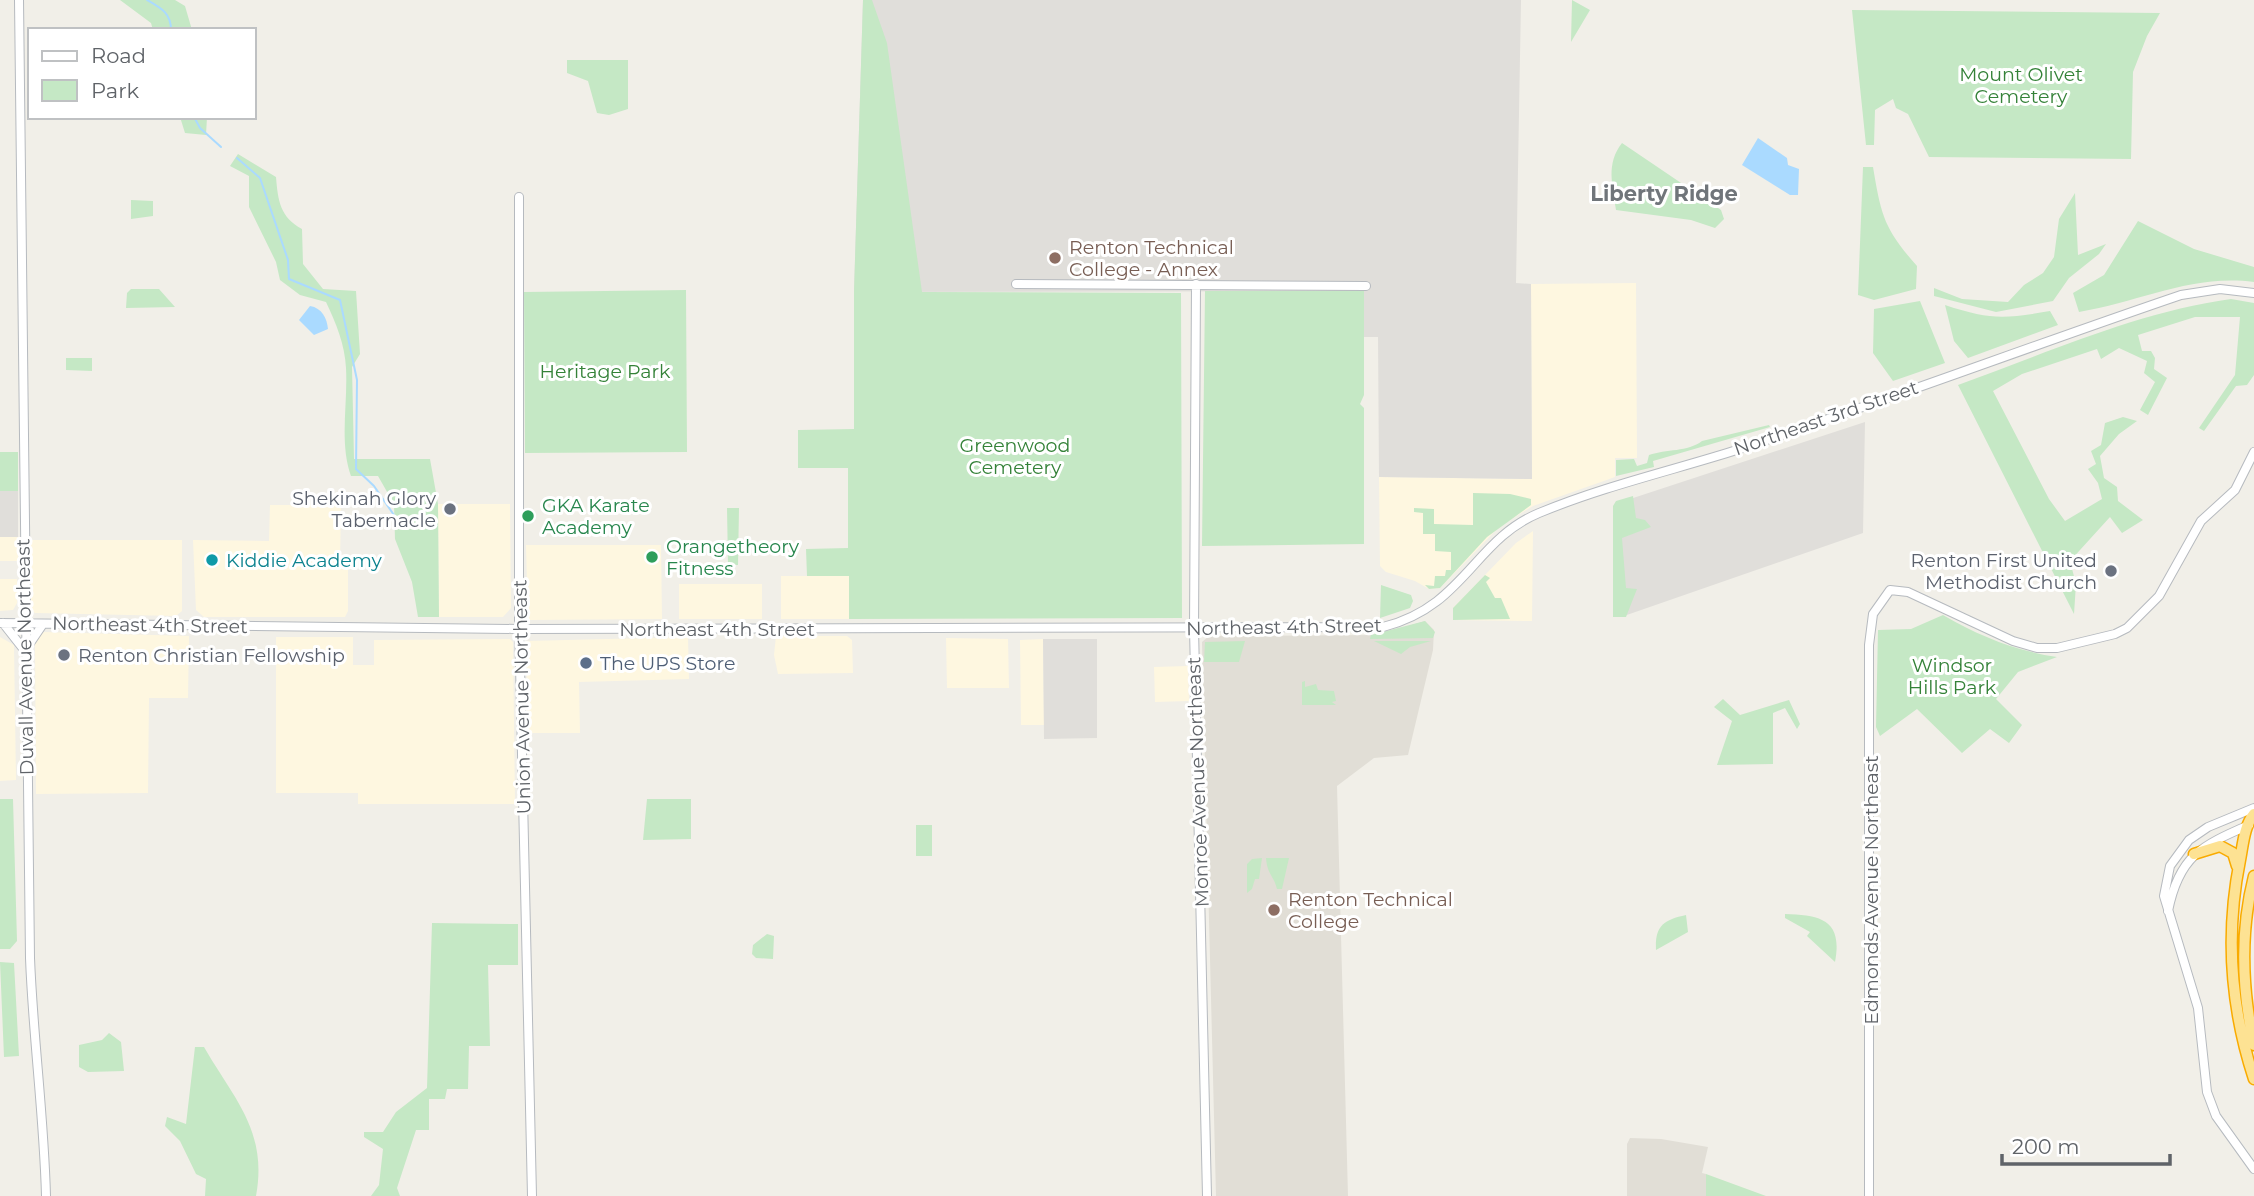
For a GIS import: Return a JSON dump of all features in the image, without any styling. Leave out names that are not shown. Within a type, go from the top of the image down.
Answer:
[{"type":"highway","points":[[2254,814],[2237,874],[2231,920],[2231,970],[2241,1035],[2254,1079]]},
{"type":"highway","points":[[2194,854],[2211,846],[2226,848],[2235,858],[2237,874]]},
{"type":"highway","points":[[2254,876],[2244,953],[2247,1007],[2254,1045]]},
{"type":"street","name":"Duvall Avenue Northeast","points":[[19,0],[24,623],[33,1029],[44,1132],[46,1196]]},
{"type":"street","name":"Union Avenue Northeast","points":[[519,197],[519,629],[532,1196]]},
{"type":"street","points":[[1016,284],[1366,286]]},
{"type":"street","name":"Monroe Avenue Northeast","points":[[1196,284],[1194,629],[1207,1196]]},
{"type":"street","name":"Northeast 3rd Street","points":[[1429,608],[1457,586],[1500,539],[1537,514],[1752,444],[2181,295],[2220,289],[2254,293]]},
{"type":"street","name":"Edmonds Avenue Northeast","points":[[1869,1196],[1869,645],[1873,614],[1890,590],[1908,592],[2025,645],[2057,649],[2127,628],[2146,611],[2168,584],[2201,522],[2235,490],[2254,452]]},
{"type":"street","name":"Northeast 4th Street","points":[[2,623],[519,629],[1368,629],[1404,621],[1429,608]]},
{"type":"street","points":[[2,623],[25,652],[43,624]]},
{"type":"street","points":[[2254,808],[2208,827],[2181,849],[2170,866],[2165,886],[2167,914],[2198,1008],[2207,1092],[2216,1116],[2254,1169]]},
{"type":"street","points":[[2167,914],[2176,877],[2194,854],[2250,824]]},
{"type":"shaded area","points":[[863,0],[1521,0],[1516,283],[1531,284],[1532,479],[1379,477],[1378,337],[1364,337],[1364,291],[854,292]]},
{"type":"shaded area","points":[[1636,283],[1637,458],[1615,458],[1615,477],[1533,506],[1500,526],[1440,588],[1429,589],[1415,581],[1386,572],[1380,566],[1379,477],[1532,479],[1531,284]]},
{"type":"shaded area","points":[[1865,422],[1863,533],[1621,617],[1621,502]]},
{"type":"shaded area","points":[[0,491],[18,491],[18,537],[0,537]]},
{"type":"shaded area","points":[[438,504],[510,504],[511,608],[503,617],[439,617]]},
{"type":"shaded area","points":[[270,505],[341,505],[340,564],[348,564],[348,611],[345,617],[204,617],[196,610],[193,540],[269,541]]},
{"type":"shaded area","points":[[1533,531],[1532,621],[1453,620],[1453,608],[1516,543]]},
{"type":"shaded area","points":[[0,537],[18,537],[18,561],[0,561]]},
{"type":"shaded area","points":[[30,540],[182,540],[182,611],[176,616],[35,613],[28,607]]},
{"type":"shaded area","points":[[526,545],[661,545],[662,619],[528,620]]},
{"type":"shaded area","points":[[781,576],[849,576],[849,619],[781,619]]},
{"type":"shaded area","points":[[0,579],[17,579],[17,603],[13,610],[0,611]]},
{"type":"shaded area","points":[[679,584],[762,584],[762,619],[679,619]]},
{"type":"shaded area","name":"Renton Technical College","points":[[1425,621],[1434,630],[1433,650],[1408,755],[1374,758],[1337,786],[1348,1196],[1216,1196],[1202,642],[1209,636],[1378,635]]},
{"type":"shaded area","points":[[44,632],[189,636],[188,698],[149,698],[148,793],[36,794],[35,643],[38,636]]},
{"type":"shaded area","points":[[776,636],[847,636],[852,640],[853,673],[778,674],[774,655]]},
{"type":"shaded area","points":[[0,637],[14,645],[16,780],[0,781]]},
{"type":"shaded area","points":[[276,637],[353,637],[353,665],[374,665],[374,640],[510,639],[513,642],[515,804],[358,804],[358,793],[276,793]]},
{"type":"shaded area","points":[[688,637],[689,679],[579,682],[580,733],[528,733],[526,641]]},
{"type":"shaded area","points":[[946,638],[1008,639],[1009,688],[947,688]]},
{"type":"shaded area","points":[[1043,639],[1044,725],[1021,725],[1020,640]]},
{"type":"shaded area","points":[[1043,639],[1097,639],[1097,738],[1044,739]]},
{"type":"shaded area","points":[[1188,666],[1189,701],[1155,702],[1154,667]]},
{"type":"shaded area","points":[[1630,1138],[1661,1139],[1708,1147],[1702,1173],[1706,1174],[1706,1196],[1627,1196],[1627,1144]]},
{"type":"green space","points":[[120,0],[175,0],[185,6],[191,28],[152,28],[151,23]]},
{"type":"green space","name":"Greenwood Cemetery","points":[[863,0],[872,0],[887,43],[922,292],[1181,293],[1182,618],[849,619],[849,576],[807,576],[806,549],[848,548],[848,468],[798,468],[798,430],[854,429],[854,292]]},
{"type":"green space","points":[[1572,0],[1590,10],[1571,42]]},
{"type":"green space","name":"Mount Olivet Cemetery","points":[[1852,10],[2160,13],[2147,36],[2133,72],[2131,159],[1929,157],[1908,114],[1896,108],[1893,99],[1875,110],[1874,145],[1866,145]]},
{"type":"green space","points":[[567,60],[628,60],[628,109],[609,115],[597,113],[588,81],[567,73]]},
{"type":"green space","points":[[181,119],[207,119],[206,135],[185,133]]},
{"type":"green space","points":[[1622,143],[1721,210],[1724,219],[1715,228],[1691,220],[1616,210],[1612,167]]},
{"type":"green space","points":[[238,154],[276,177],[285,214],[302,229],[303,264],[323,289],[356,291],[360,354],[352,367],[354,459],[430,459],[438,504],[439,617],[418,617],[412,582],[395,539],[394,504],[378,476],[351,476],[345,450],[346,368],[339,334],[326,302],[300,295],[280,280],[276,262],[249,207],[249,176],[230,166]]},
{"type":"green space","points":[[1863,167],[1873,167],[1886,221],[1897,242],[1917,266],[1916,289],[1874,300],[1858,295]]},
{"type":"green space","points":[[2075,193],[2078,255],[2106,244],[2099,254],[2069,278],[2053,301],[1996,312],[1934,296],[1934,288],[1962,299],[2008,302],[2024,285],[2043,273],[2054,257],[2059,219]]},
{"type":"green space","points":[[131,200],[153,201],[153,216],[131,219]]},
{"type":"green space","points":[[2138,221],[2194,249],[2254,267],[2254,282],[2187,285],[2079,312],[2073,293],[2104,275]]},
{"type":"green space","points":[[131,289],[159,289],[175,307],[126,308],[127,293]]},
{"type":"green space","name":"Heritage Park","points":[[686,290],[687,452],[525,453],[524,292]]},
{"type":"green space","points":[[1205,291],[1364,291],[1364,395],[1360,404],[1364,408],[1364,544],[1202,546]]},
{"type":"green space","points":[[2231,299],[2254,303],[2254,375],[2247,385],[2236,386],[2204,431],[2199,428],[2235,375],[2240,317],[2195,317],[2138,335],[2142,351],[2151,351],[2155,358],[2154,369],[2167,378],[2148,415],[2140,410],[2155,382],[2144,373],[2147,361],[2119,348],[2101,359],[2097,349],[2022,374],[1993,391],[2049,499],[2065,521],[2102,499],[2098,483],[2088,469],[2096,464],[2091,451],[2101,445],[2105,423],[2123,417],[2137,421],[2119,434],[2100,456],[2104,478],[2117,487],[2118,501],[2143,520],[2122,533],[2110,517],[2070,561],[2076,584],[2074,614],[1958,385],[2127,323]]},
{"type":"green space","points":[[1920,301],[1945,363],[1893,381],[1873,353],[1874,309]]},
{"type":"green space","points":[[1945,305],[1997,317],[2050,311],[2058,325],[1968,358],[1954,341]]},
{"type":"green space","points":[[66,358],[92,358],[92,371],[66,370]]},
{"type":"green space","points":[[1769,425],[1770,427],[1653,461],[1654,467],[1616,476],[1616,460],[1634,459],[1637,466],[1647,463],[1649,455],[1684,449],[1702,441]]},
{"type":"green space","points":[[0,452],[18,452],[18,491],[0,491]]},
{"type":"green space","points":[[1473,493],[1510,494],[1531,499],[1531,505],[1487,537],[1440,588],[1429,589],[1425,585],[1434,586],[1435,576],[1445,576],[1446,570],[1451,570],[1451,552],[1435,551],[1435,534],[1423,534],[1423,513],[1414,512],[1414,508],[1434,509],[1434,524],[1473,525]]},
{"type":"green space","points":[[1633,496],[1636,518],[1645,520],[1651,527],[1622,538],[1626,588],[1637,589],[1626,617],[1613,617],[1613,506],[1616,501]]},
{"type":"green space","points":[[727,508],[739,508],[738,565],[728,565]]},
{"type":"green space","points":[[1485,575],[1490,578],[1486,582],[1495,598],[1501,598],[1510,619],[1453,620],[1453,608]]},
{"type":"green space","points":[[1381,585],[1411,595],[1413,601],[1410,608],[1380,618]]},
{"type":"green space","name":"Windsor Hills Park","points":[[1943,615],[1998,642],[2057,657],[2018,672],[1996,699],[2022,725],[2009,743],[1990,729],[1962,753],[1917,709],[1880,736],[1876,727],[1878,630],[1911,629]]},
{"type":"green space","points":[[1425,621],[1435,632],[1433,638],[1370,639],[1371,635]]},
{"type":"green space","points":[[1245,641],[1239,662],[1204,662],[1205,642]]},
{"type":"green space","points":[[1374,641],[1431,641],[1410,647],[1401,654]]},
{"type":"green space","points":[[1305,681],[1305,687],[1316,684],[1318,690],[1334,691],[1336,701],[1332,702],[1336,705],[1302,705],[1302,682]]},
{"type":"green space","points":[[1723,699],[1740,715],[1789,700],[1800,724],[1797,729],[1785,708],[1773,713],[1773,764],[1717,765],[1732,721],[1714,707]]},
{"type":"green space","points":[[0,799],[13,799],[17,941],[10,949],[0,949]]},
{"type":"green space","points":[[647,799],[691,799],[691,839],[643,840]]},
{"type":"green space","points":[[916,825],[932,825],[932,856],[916,856]]},
{"type":"green space","points":[[1262,858],[1259,879],[1255,879],[1252,889],[1247,893],[1247,864],[1252,859]]},
{"type":"green space","points":[[1266,858],[1289,858],[1282,889],[1277,889]]},
{"type":"green space","points":[[1785,914],[1809,916],[1826,923],[1836,937],[1835,962],[1807,936],[1810,932],[1785,918]]},
{"type":"green space","points":[[1686,915],[1688,932],[1656,950],[1657,935],[1662,925]]},
{"type":"green space","points":[[432,923],[518,924],[518,965],[488,965],[490,1046],[469,1046],[468,1089],[447,1089],[445,1099],[429,1099],[429,1130],[416,1130],[397,1188],[400,1196],[371,1196],[379,1185],[383,1149],[364,1137],[364,1132],[383,1132],[396,1112],[427,1088]]},
{"type":"green space","points":[[767,934],[774,936],[773,959],[756,958],[752,954],[753,945]]},
{"type":"green space","points":[[0,962],[14,963],[19,1056],[4,1057]]},
{"type":"green space","points":[[109,1033],[121,1042],[124,1071],[88,1072],[79,1067],[79,1045],[102,1040]]},
{"type":"green space","points":[[195,1047],[204,1047],[237,1100],[253,1134],[258,1173],[256,1196],[205,1196],[206,1179],[196,1174],[180,1141],[165,1126],[167,1117],[186,1124]]},
{"type":"green space","points":[[1706,1174],[1766,1196],[1706,1196]]},
{"type":"water","points":[[1758,138],[1787,158],[1788,165],[1799,169],[1798,195],[1790,195],[1742,165]]},
{"type":"water","points":[[310,306],[323,314],[328,329],[314,335],[299,320]]},
{"type":"waterway","points":[[147,0],[167,15],[171,28]]},
{"type":"waterway","points":[[195,119],[200,128],[221,147]]},
{"type":"waterway","points":[[237,158],[260,178],[288,260],[289,279],[340,300],[357,380],[356,469],[374,486],[396,518]]},
{"type":"place","name":"Renton Technical College - Annex","points":[[1055,258]]},
{"type":"place","name":"Shekinah Glory Tabernacle","points":[[450,509]]},
{"type":"place","name":"GKA Karate Academy","points":[[528,516]]},
{"type":"place","name":"Orangetheory Fitness","points":[[652,557]]},
{"type":"place","name":"Kiddie Academy","points":[[212,560]]},
{"type":"place","name":"Renton First United Methodist Church","points":[[2111,571]]},
{"type":"place","name":"Renton Christian Fellowship","points":[[64,655]]},
{"type":"place","name":"The UPS Store","points":[[586,663]]},
{"type":"place","name":"Renton Technical College","points":[[1274,910]]},
{"type":"district","name":"Liberty Ridge","points":[[1664,193]]}]
